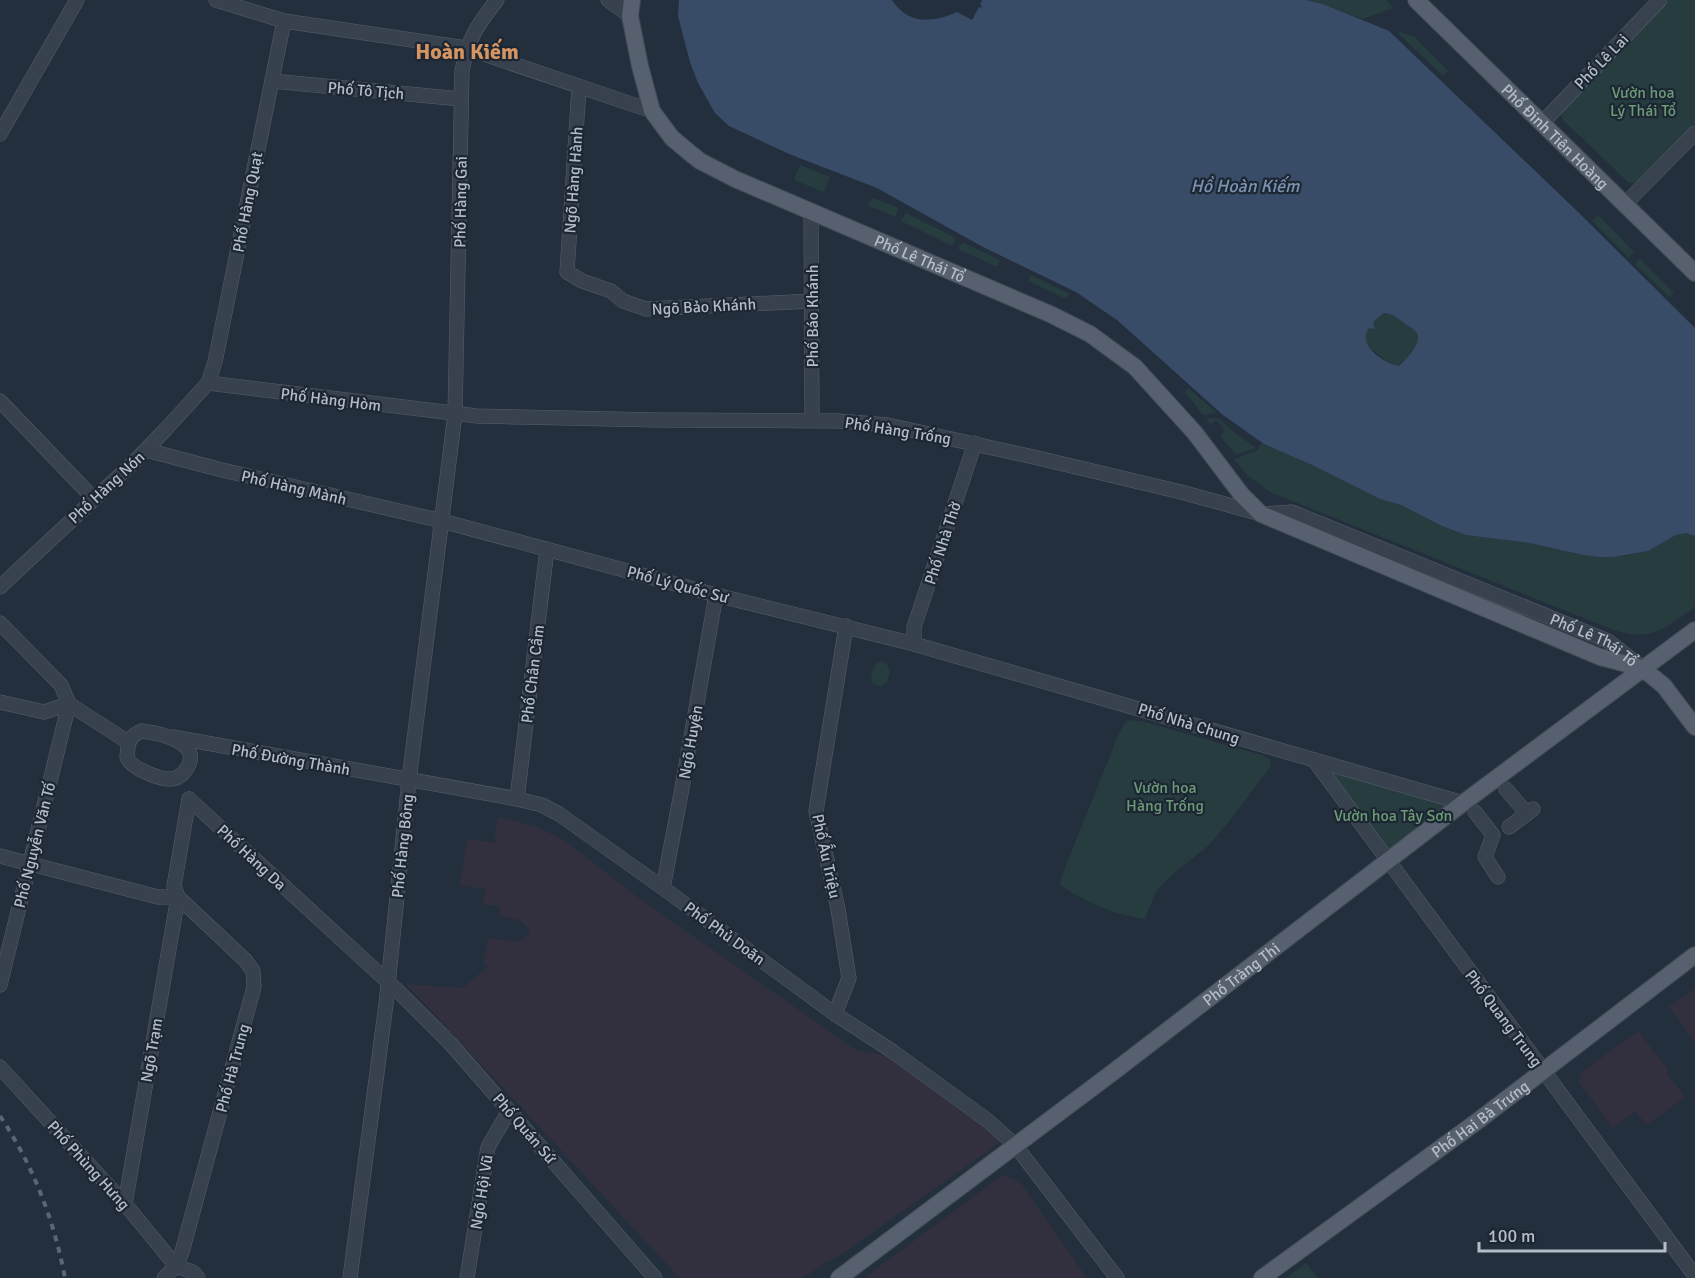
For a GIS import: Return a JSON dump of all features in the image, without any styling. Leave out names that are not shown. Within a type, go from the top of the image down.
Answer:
[{"type":"main road","name":"Phố Đinh Tiên Hoàng","points":[[1416,0],[1695,273]]},
{"type":"main road","name":"Phố Lê Thái Tổ","points":[[631,8],[640,66],[652,111],[672,138],[700,161],[811,212],[1050,314],[1106,345],[1135,368],[1172,407],[1195,433],[1241,494],[1261,514],[1600,657],[1642,668]]},
{"type":"main road","name":"Phố Tràng Thi","points":[[839,1278],[1387,861],[1469,807],[1642,668],[1695,630]]},
{"type":"main road","points":[[1642,668],[1664,687],[1695,726]]},
{"type":"main road","name":"Phố Hai Bà Trưng","points":[[1262,1278],[1544,1071],[1695,955]]},
{"type":"street","points":[[0,134],[77,0]]},
{"type":"street","points":[[216,0],[284,21],[466,48],[652,111]]},
{"type":"street","name":"Phố Hàng Gai","points":[[455,414],[462,70],[466,48],[478,22],[497,0]]},
{"type":"street","name":"Phố Lê Thái Tổ","points":[[608,0],[631,8]]},
{"type":"street","name":"Phố Lê Lai","points":[[1542,123],[1660,0]]},
{"type":"street","name":"Phố Hàng Quạt","points":[[207,383],[215,362],[284,21]]},
{"type":"street","name":"Phố Tô Tịch","points":[[272,81],[461,99]]},
{"type":"street","name":"Ngõ Hàng Hành","points":[[567,272],[579,87]]},
{"type":"street","points":[[1625,204],[1695,133]]},
{"type":"street","name":"Phố Báo Khánh","points":[[811,212],[812,420]]},
{"type":"street","name":"Ngõ Bảo Khánh","points":[[567,272],[582,281],[610,291],[622,301],[646,309],[813,301]]},
{"type":"street","name":"Phố Hàng Hòm","points":[[207,383],[455,414]]},
{"type":"street","name":"Phố Hàng Nón","points":[[0,587],[146,450],[207,383]]},
{"type":"street","points":[[0,401],[94,499]]},
{"type":"street","name":"Phố Hàng Trống","points":[[455,414],[658,420],[812,420],[888,425],[975,443],[1181,492],[1261,514]]},
{"type":"street","name":"Phố Hàng Bông","points":[[350,1278],[388,982],[426,634],[455,414]]},
{"type":"street","name":"Phố Nhà Thờ","points":[[915,644],[914,627],[975,443]]},
{"type":"street","name":"Phố Hàng Mành","points":[[146,450],[442,521]]},
{"type":"street","name":"Phố Lý Quốc Sư","points":[[442,521],[716,595],[915,644]]},
{"type":"street","name":"Phố Chân Cầm","points":[[517,799],[548,549]]},
{"type":"street","name":"Ngõ Huyện","points":[[663,888],[716,595]]},
{"type":"street","points":[[0,623],[61,685],[69,704],[128,742]]},
{"type":"street","name":"Phố Ấu Triệu","points":[[835,1014],[849,978],[838,909],[816,812],[846,626]]},
{"type":"street","name":"Phố Nhà Chung","points":[[915,644],[1469,807]]},
{"type":"street","points":[[0,702],[44,712],[69,704]]},
{"type":"street","name":"Phố Nguyễn Văn Tố","points":[[0,985],[69,704]]},
{"type":"street","points":[[142,731],[173,737],[186,747],[190,754],[190,764],[183,774],[172,779],[156,776],[132,764],[127,757],[128,742],[134,734],[142,731]]},
{"type":"street","name":"Phố Đường Thành","points":[[173,737],[409,780]]},
{"type":"street","name":"Phố Quang Trung","points":[[1314,760],[1695,1276]]},
{"type":"street","name":"Phố Phủ Doãn","points":[[409,780],[517,799],[542,806],[559,814],[835,1014],[902,1058],[987,1120],[1015,1145],[1117,1278]]},
{"type":"street","points":[[1506,789],[1530,811],[1509,827]]},
{"type":"street","name":"Phố Hàng Da","points":[[178,897],[174,886],[189,799],[388,982]]},
{"type":"street","points":[[1469,807],[1493,835],[1485,857],[1498,877]]},
{"type":"street","points":[[0,856],[158,897],[178,897]]},
{"type":"street","name":"Ngõ Trạm","points":[[125,1204],[178,897]]},
{"type":"street","name":"Phố Hà Trung","points":[[177,1272],[254,987],[253,971],[245,960],[178,897]]},
{"type":"street","name":"Phố Quán Sứ","points":[[388,982],[450,1044],[655,1278]]},
{"type":"street","name":"Phố Phùng Hưng","points":[[0,1067],[125,1204],[177,1272],[193,1272],[198,1278]]},
{"type":"street","name":"Ngõ Hội Vũ","points":[[467,1278],[488,1147],[510,1111]]},
{"type":"street","points":[[164,1278],[177,1272]]},
{"type":"shaded area","points":[[498,817],[538,827],[564,840],[637,897],[856,1050],[886,1056],[1003,1140],[842,1254],[821,1265],[804,1278],[680,1278],[406,984],[463,988],[488,966],[483,961],[489,937],[518,943],[531,931],[518,919],[499,916],[500,907],[483,904],[485,889],[460,885],[467,839],[494,843]]},
{"type":"shaded area","points":[[1695,989],[1695,1042],[1669,1007]]},
{"type":"shaded area","points":[[1638,1031],[1668,1070],[1666,1072],[1685,1097],[1647,1125],[1635,1111],[1613,1128],[1579,1082],[1581,1073]]},
{"type":"shaded area","points":[[1003,1175],[1020,1182],[1087,1278],[864,1278]]},
{"type":"green space","points":[[1306,0],[1386,0],[1394,8],[1362,19]]},
{"type":"green space","name":"Vườn hoa Lý Thái Tổ","points":[[1669,0],[1695,0],[1695,123],[1637,182],[1629,183],[1562,119],[1561,112]]},
{"type":"green space","points":[[1398,33],[1414,36],[1448,71],[1443,76]]},
{"type":"green space","points":[[800,165],[830,177],[824,192],[794,180]]},
{"type":"green space","points":[[873,198],[897,207],[895,217],[867,205]]},
{"type":"green space","points":[[906,213],[954,237],[952,246],[901,221]]},
{"type":"green space","points":[[1598,215],[1634,252],[1629,258],[1592,221]]},
{"type":"green space","points":[[962,242],[1000,260],[997,267],[958,249]]},
{"type":"green space","points":[[1640,259],[1674,293],[1669,297],[1635,264]]},
{"type":"green space","points":[[1031,275],[1069,294],[1066,299],[1028,281]]},
{"type":"green space","points":[[1384,313],[1398,318],[1417,333],[1415,346],[1399,366],[1370,348],[1364,340],[1369,326]]},
{"type":"green space","points":[[1188,388],[1217,413],[1203,415],[1185,392]]},
{"type":"green space","points":[[1206,418],[1219,419],[1256,448],[1236,455],[1220,436],[1225,430],[1216,420],[1210,424]]},
{"type":"green space","points":[[1261,443],[1312,465],[1380,499],[1401,505],[1442,526],[1466,535],[1530,543],[1599,557],[1648,551],[1676,535],[1686,533],[1695,536],[1695,607],[1676,621],[1648,634],[1627,634],[1614,630],[1270,492],[1247,475],[1234,459],[1258,450]]},
{"type":"green space","points":[[881,661],[886,663],[890,670],[887,683],[880,686],[873,684],[871,674],[876,664]]},
{"type":"green space","name":"Vườn hoa Hàng Trống","points":[[1127,720],[1141,721],[1262,755],[1269,759],[1271,766],[1209,845],[1156,891],[1145,919],[1101,907],[1060,885],[1119,733]]},
{"type":"green space","name":"Vườn hoa Tây Sơn","points":[[1326,769],[1451,805],[1388,851]]},
{"type":"green space","points":[[1306,1263],[1318,1278],[1286,1278]]},
{"type":"water","name":"Hồ Hoàn Kiếm","points":[[679,0],[892,0],[905,14],[921,20],[948,16],[957,12],[972,20],[979,7],[982,6],[980,4],[982,0],[1306,0],[1323,4],[1389,31],[1695,328],[1695,536],[1686,533],[1676,535],[1648,551],[1599,557],[1530,543],[1466,535],[1442,526],[1401,505],[1380,499],[1264,444],[1223,415],[1117,320],[1076,292],[983,247],[877,188],[789,154],[729,126],[715,113],[698,83],[678,16]],"holes":[[[1384,313],[1413,329],[1418,337],[1412,351],[1399,366],[1379,357],[1366,341],[1369,328],[1375,329],[1373,322]]]},
{"type":"railway","points":[[0,1116],[23,1154],[41,1194],[55,1235],[65,1278]]},
{"type":"district","name":"Hoàn Kiếm","points":[[467,51]]}]
